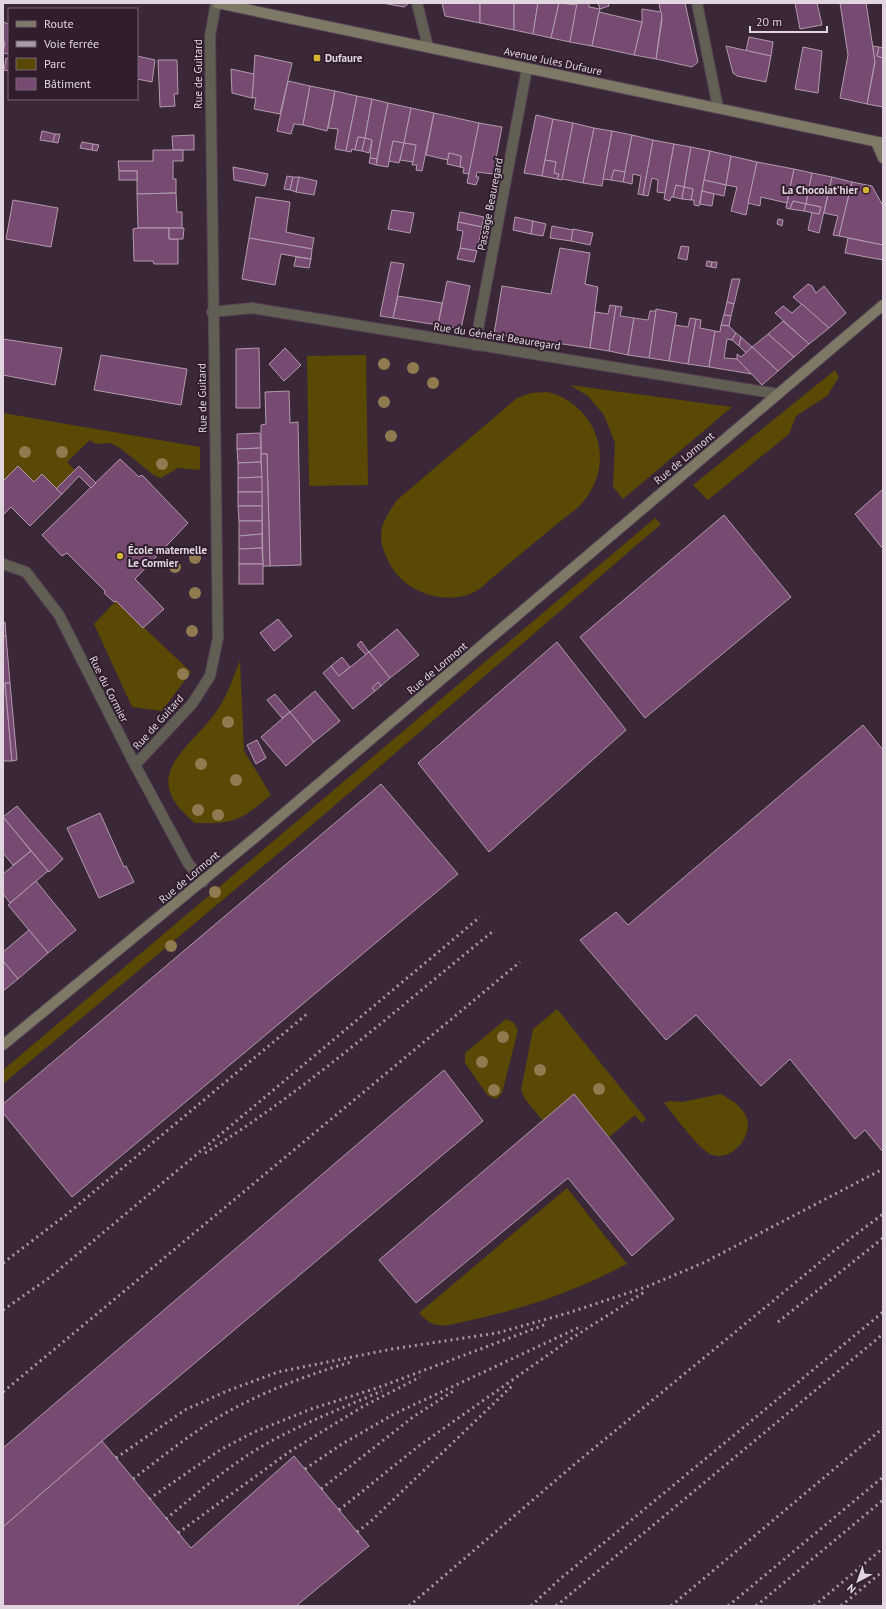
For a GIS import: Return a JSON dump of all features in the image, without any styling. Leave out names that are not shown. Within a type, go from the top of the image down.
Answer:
[{"type":"main road","name":"Avenue Jules Dufaure","points":[[217,3],[879,143]]},
{"type":"main road","points":[[879,143],[883,158]]},
{"type":"main road","name":"Rue de Lormont","points":[[3,1045],[203,882],[883,306]]},
{"type":"street","name":"Rue de Guitard","points":[[135,765],[192,704],[210,676],[218,638],[212,312],[210,36],[217,3]]},
{"type":"street","points":[[417,3],[428,47]]},
{"type":"street","points":[[697,3],[718,108]]},
{"type":"street","name":"Passage Beauregard","points":[[475,345],[528,68]]},
{"type":"street","name":"Rue du Général Beauregard","points":[[212,312],[252,308],[778,394]]},
{"type":"street","name":"Rue du Cormier","points":[[3,564],[26,572],[59,615],[135,765],[188,863],[203,882]]},
{"type":"green space","points":[[366,355],[368,485],[309,486],[307,356]]},
{"type":"green space","points":[[835,370],[839,377],[827,396],[796,416],[789,434],[708,500],[693,485]]},
{"type":"green space","points":[[570,385],[732,407],[623,499],[613,487],[615,443],[604,415],[588,396]]},
{"type":"green space","points":[[548,392],[565,399],[579,409],[590,422],[597,437],[600,453],[599,470],[593,486],[583,502],[476,591],[465,596],[453,598],[441,597],[429,595],[407,584],[391,566],[386,556],[381,539],[381,532],[386,517],[397,500],[517,398],[531,393]]},
{"type":"green space","points":[[3,413],[200,447],[200,470],[178,468],[161,478],[155,476],[120,448],[110,443],[96,444],[90,440],[67,462],[75,470],[56,489],[34,482],[18,466],[3,481]]},
{"type":"green space","points":[[655,518],[661,524],[305,831],[3,1084],[3,1070]]},
{"type":"green space","points":[[116,601],[191,672],[162,711],[132,707],[94,624]]},
{"type":"green space","points":[[240,661],[244,751],[271,795],[245,815],[237,819],[220,823],[195,823],[177,805],[169,790],[169,775],[174,762],[220,706]]},
{"type":"green space","points":[[557,1009],[646,1119],[642,1123],[635,1115],[609,1137],[574,1095],[543,1121],[525,1099],[521,1090],[533,1029]]},
{"type":"green space","points":[[506,1019],[514,1023],[518,1030],[502,1093],[496,1099],[488,1096],[465,1063],[465,1053]]},
{"type":"green space","points":[[721,1094],[734,1102],[743,1111],[748,1121],[748,1129],[741,1144],[735,1150],[720,1156],[712,1155],[700,1146],[664,1103],[670,1101],[682,1102]]},
{"type":"green space","points":[[567,1188],[627,1264],[608,1274],[553,1297],[516,1309],[451,1325],[437,1325],[427,1320],[419,1313]]},
{"type":"building","points":[[382,3],[409,3],[404,7]]},
{"type":"building","points":[[442,3],[480,3],[480,23],[445,16]]},
{"type":"building","points":[[480,3],[514,3],[514,30],[480,23]]},
{"type":"building","points":[[514,3],[538,3],[533,34],[514,30]]},
{"type":"building","points":[[538,3],[559,3],[551,38],[533,34]]},
{"type":"building","points":[[559,3],[577,5],[570,42],[551,38]]},
{"type":"building","points":[[577,3],[589,3],[589,7],[600,9],[592,46],[570,42]]},
{"type":"building","points":[[598,3],[608,3],[609,6],[600,9]]},
{"type":"building","points":[[659,3],[685,3],[698,62],[692,67],[656,59],[662,20]]},
{"type":"building","points":[[795,3],[817,3],[822,25],[800,29]]},
{"type":"building","points":[[840,3],[866,3],[875,61],[867,104],[840,98],[848,55]]},
{"type":"building","points":[[642,9],[661,12],[662,15],[656,59],[634,55],[642,22]]},
{"type":"building","points":[[599,12],[642,22],[634,55],[592,46]]},
{"type":"building","points":[[3,22],[8,24],[8,54],[3,53],[5,42],[3,41]]},
{"type":"building","points":[[749,37],[773,42],[771,56],[746,51]]},
{"type":"building","points":[[726,46],[771,56],[766,82],[737,76],[733,73]]},
{"type":"building","points":[[873,46],[879,47],[877,56],[883,58],[883,107],[867,104],[875,63]]},
{"type":"building","points":[[803,47],[822,51],[818,93],[795,89]]},
{"type":"building","points":[[879,47],[883,48],[883,58],[877,56]]},
{"type":"building","points":[[255,55],[292,63],[280,114],[254,109],[256,98],[252,98]]},
{"type":"building","points":[[138,56],[155,60],[152,82],[138,79]]},
{"type":"building","points":[[6,58],[8,59],[8,71],[4,70]]},
{"type":"building","points":[[158,60],[177,60],[178,94],[174,94],[175,106],[160,107]]},
{"type":"building","points":[[231,69],[254,74],[252,98],[232,93]]},
{"type":"building","points":[[288,81],[310,86],[303,125],[294,124],[291,134],[277,131]]},
{"type":"building","points":[[310,86],[335,91],[327,131],[303,125]]},
{"type":"building","points":[[335,91],[357,96],[346,151],[335,149],[338,129],[328,128]]},
{"type":"building","points":[[357,96],[372,99],[365,138],[358,137],[355,150],[352,149],[351,152],[346,151]]},
{"type":"building","points":[[372,99],[388,103],[377,159],[370,158],[372,140],[365,138]]},
{"type":"building","points":[[388,103],[411,108],[404,143],[393,141],[388,167],[376,165]]},
{"type":"building","points":[[411,108],[434,113],[422,171],[416,170],[417,165],[412,165],[416,145],[404,143]]},
{"type":"building","points":[[434,113],[479,123],[469,174],[463,173],[464,168],[460,167],[461,156],[449,153],[448,160],[426,155]]},
{"type":"building","points":[[536,115],[553,119],[542,176],[524,173]]},
{"type":"building","points":[[553,119],[573,123],[562,180],[557,179],[559,174],[554,173],[556,162],[545,160]]},
{"type":"building","points":[[479,123],[502,127],[493,174],[477,172],[476,177],[479,177],[476,185],[467,183]]},
{"type":"building","points":[[573,123],[594,128],[583,183],[562,179]]},
{"type":"building","points":[[594,128],[612,131],[602,186],[583,183]]},
{"type":"building","points":[[42,131],[55,134],[53,142],[40,140]]},
{"type":"building","points":[[612,131],[632,135],[625,172],[614,170],[611,180],[603,179]]},
{"type":"building","points":[[55,134],[60,134],[58,143],[53,142]]},
{"type":"building","points":[[194,135],[194,150],[173,150],[172,136]]},
{"type":"building","points":[[632,135],[653,140],[643,195],[638,194],[641,176],[633,174],[632,184],[623,182]]},
{"type":"building","points":[[358,137],[365,138],[362,151],[355,150]]},
{"type":"building","points":[[365,138],[372,140],[369,153],[362,151]]},
{"type":"building","points":[[653,140],[674,144],[665,193],[657,192],[658,180],[652,178],[648,196],[643,195]]},
{"type":"building","points":[[393,141],[404,143],[399,163],[389,161]]},
{"type":"building","points":[[82,142],[93,144],[92,150],[80,148]]},
{"type":"building","points":[[404,143],[416,145],[413,162],[400,160]]},
{"type":"building","points":[[93,144],[99,145],[97,151],[92,150]]},
{"type":"building","points":[[674,144],[691,147],[684,187],[676,185],[673,197],[671,197],[670,201],[664,199]]},
{"type":"building","points":[[691,147],[710,151],[699,206],[694,205],[694,200],[691,200],[693,189],[684,187]]},
{"type":"building","points":[[153,150],[183,150],[183,161],[173,161],[173,179],[176,179],[176,193],[137,194],[137,171],[119,171],[118,161],[153,161]]},
{"type":"building","points":[[710,151],[731,156],[726,185],[704,180]]},
{"type":"building","points":[[449,153],[461,156],[460,167],[447,164]]},
{"type":"building","points":[[731,156],[757,162],[746,215],[731,211],[737,187],[726,185]]},
{"type":"building","points":[[370,158],[377,159],[376,165],[369,163]]},
{"type":"building","points":[[545,160],[556,162],[554,173],[559,174],[557,179],[542,176]]},
{"type":"building","points":[[757,162],[794,169],[787,203],[761,197],[760,206],[748,203]]},
{"type":"building","points":[[233,167],[268,174],[265,186],[234,180]]},
{"type":"building","points":[[794,169],[812,173],[806,204],[793,201],[790,209],[786,208]]},
{"type":"building","points":[[614,170],[625,172],[623,182],[611,180]]},
{"type":"building","points":[[119,171],[137,171],[137,180],[119,180]]},
{"type":"building","points":[[812,173],[832,177],[819,233],[808,230],[812,212],[819,214],[821,207],[806,204]]},
{"type":"building","points":[[287,176],[293,177],[290,190],[284,189]]},
{"type":"building","points":[[293,177],[299,177],[296,192],[290,190]]},
{"type":"building","points":[[299,177],[317,181],[314,195],[296,192]]},
{"type":"building","points":[[832,177],[852,182],[839,236],[833,235],[838,216],[824,213]]},
{"type":"building","points":[[704,180],[726,185],[724,196],[702,191]]},
{"type":"building","points":[[852,182],[872,186],[883,206],[883,245],[839,236]]},
{"type":"building","points":[[676,185],[684,187],[682,199],[673,197]]},
{"type":"building","points":[[684,187],[693,189],[691,200],[682,199]]},
{"type":"building","points":[[702,191],[714,194],[712,206],[700,204]]},
{"type":"building","points":[[176,193],[177,212],[182,212],[182,228],[138,228],[137,194]]},
{"type":"building","points":[[256,197],[290,202],[286,232],[314,238],[312,249],[249,238]]},
{"type":"building","points":[[13,200],[58,208],[51,247],[6,239]]},
{"type":"building","points":[[793,201],[806,204],[804,211],[790,209]]},
{"type":"building","points":[[806,204],[821,207],[819,214],[804,211]]},
{"type":"building","points":[[392,210],[414,213],[410,233],[388,229]]},
{"type":"building","points":[[460,212],[484,217],[482,227],[458,222]]},
{"type":"building","points":[[515,217],[533,221],[531,234],[513,230]]},
{"type":"building","points":[[778,219],[783,220],[782,226],[777,224]]},
{"type":"building","points":[[533,221],[546,224],[543,236],[531,234]]},
{"type":"building","points":[[458,222],[482,227],[477,251],[460,248],[463,231],[457,230]]},
{"type":"building","points":[[552,226],[573,230],[571,241],[550,238]]},
{"type":"building","points":[[169,228],[169,239],[178,239],[178,264],[154,264],[153,261],[134,261],[133,229]]},
{"type":"building","points":[[169,228],[184,228],[183,239],[169,239]]},
{"type":"building","points":[[573,229],[593,233],[590,245],[571,241]]},
{"type":"building","points":[[249,238],[312,249],[311,259],[281,254],[275,285],[242,279]]},
{"type":"building","points":[[848,238],[883,245],[883,260],[845,253]]},
{"type":"building","points":[[681,246],[689,247],[687,260],[678,258]]},
{"type":"building","points":[[460,248],[477,251],[474,262],[457,259]]},
{"type":"building","points":[[560,248],[590,253],[585,284],[598,287],[590,348],[494,334],[502,286],[551,294]]},
{"type":"building","points":[[296,257],[311,259],[309,268],[294,266]]},
{"type":"building","points":[[707,261],[712,262],[711,267],[706,266]]},
{"type":"building","points":[[391,262],[404,264],[393,318],[380,316]]},
{"type":"building","points":[[712,262],[717,262],[716,268],[711,267]]},
{"type":"building","points":[[732,279],[740,279],[734,304],[727,302]]},
{"type":"building","points":[[447,281],[470,286],[461,329],[438,325]]},
{"type":"building","points":[[808,284],[812,286],[816,293],[824,286],[846,313],[829,328],[793,297]]},
{"type":"building","points":[[398,296],[442,303],[438,325],[393,318]]},
{"type":"building","points":[[727,302],[734,304],[731,316],[724,315]]},
{"type":"building","points":[[802,304],[829,328],[809,344],[775,313],[783,306],[792,313]]},
{"type":"building","points":[[610,305],[616,306],[609,351],[590,348],[595,312],[608,314]]},
{"type":"building","points":[[616,306],[622,307],[620,316],[634,318],[628,355],[609,351]]},
{"type":"building","points":[[656,309],[677,313],[669,361],[649,358]]},
{"type":"building","points":[[650,311],[656,311],[649,358],[628,355],[634,318],[648,320]]},
{"type":"building","points":[[724,315],[731,316],[729,326],[721,325]]},
{"type":"building","points":[[690,318],[696,319],[688,364],[669,361],[675,325],[688,327]]},
{"type":"building","points":[[696,319],[701,320],[700,328],[715,331],[709,367],[688,364]]},
{"type":"building","points":[[783,321],[809,344],[794,357],[768,334]]},
{"type":"building","points":[[721,325],[729,326],[736,333],[732,340],[727,339],[724,358],[738,359],[752,374],[709,367],[715,331],[720,332]]},
{"type":"building","points":[[736,333],[741,337],[739,346],[732,340]]},
{"type":"building","points":[[768,334],[794,357],[778,371],[752,347]]},
{"type":"building","points":[[741,337],[752,347],[746,353],[739,346]]},
{"type":"building","points":[[3,339],[62,348],[55,385],[3,375]]},
{"type":"building","points":[[752,347],[778,371],[762,385],[737,359],[737,354],[741,357]]},
{"type":"building","points":[[259,348],[260,408],[236,408],[236,349]]},
{"type":"building","points":[[285,348],[301,365],[284,381],[269,364]]},
{"type":"building","points":[[101,355],[187,369],[181,405],[94,390]]},
{"type":"building","points":[[289,391],[290,423],[298,422],[301,565],[270,566],[267,454],[261,454],[261,425],[266,424],[265,392]]},
{"type":"building","points":[[260,433],[261,448],[237,449],[237,434]]},
{"type":"building","points":[[261,448],[261,462],[238,463],[237,449]]},
{"type":"building","points":[[261,454],[267,454],[270,566],[263,566]]},
{"type":"building","points":[[120,459],[139,477],[141,475],[144,477],[188,523],[135,579],[164,609],[143,628],[116,601],[114,602],[104,593],[105,591],[67,553],[62,556],[42,535]]},
{"type":"building","points":[[261,462],[262,477],[238,478],[238,463]]},
{"type":"building","points":[[18,466],[34,482],[42,474],[62,494],[30,526],[11,507],[3,515],[3,481]]},
{"type":"building","points":[[79,466],[96,483],[91,488],[79,476],[62,494],[56,489]]},
{"type":"building","points":[[262,477],[262,492],[238,492],[238,478]]},
{"type":"building","points":[[883,489],[883,549],[855,514]]},
{"type":"building","points":[[238,492],[262,492],[262,506],[238,506]]},
{"type":"building","points":[[238,506],[262,506],[262,521],[239,521]]},
{"type":"building","points":[[724,515],[791,597],[645,718],[580,637]]},
{"type":"building","points":[[239,521],[262,521],[262,534],[239,536]]},
{"type":"building","points":[[262,534],[262,548],[239,549],[239,536]]},
{"type":"building","points":[[262,548],[263,564],[239,564],[239,549]]},
{"type":"building","points":[[239,564],[263,564],[263,584],[239,584]]},
{"type":"building","points":[[278,619],[292,636],[274,651],[260,633]]},
{"type":"building","points":[[5,622],[6,636],[3,637],[3,623]]},
{"type":"building","points":[[397,629],[419,655],[390,678],[369,652]]},
{"type":"building","points":[[6,636],[10,683],[5,683],[12,761],[3,761],[3,637]]},
{"type":"building","points":[[361,641],[369,652],[366,655],[357,645]]},
{"type":"building","points":[[557,642],[626,730],[489,852],[418,763]]},
{"type":"building","points":[[369,652],[390,678],[381,686],[378,682],[372,688],[375,691],[353,709],[323,673],[331,666],[339,676]]},
{"type":"building","points":[[342,657],[350,667],[339,676],[331,666]]},
{"type":"building","points":[[378,682],[381,686],[375,691],[372,688]]},
{"type":"building","points":[[5,683],[10,683],[17,760],[12,761]]},
{"type":"building","points":[[315,691],[340,721],[314,742],[290,712]]},
{"type":"building","points":[[275,694],[290,712],[282,718],[267,700]]},
{"type":"building","points":[[290,712],[314,742],[286,766],[261,737]]},
{"type":"building","points":[[863,725],[883,750],[883,1152],[865,1130],[855,1139],[790,1059],[761,1086],[696,1015],[666,1040],[580,940],[616,912],[628,925]]},
{"type":"building","points":[[257,740],[266,758],[256,764],[247,745]]},
{"type":"building","points":[[381,784],[458,874],[72,1197],[3,1113],[3,1104]]},
{"type":"building","points":[[17,806],[63,859],[49,872],[3,817]]},
{"type":"building","points":[[100,813],[124,867],[126,866],[134,882],[99,898],[67,828]]},
{"type":"building","points":[[3,817],[31,851],[13,865],[3,853]]},
{"type":"building","points":[[31,851],[48,871],[10,903],[3,894],[3,874]]},
{"type":"building","points":[[36,881],[76,930],[48,953],[8,905]]},
{"type":"building","points":[[29,930],[48,953],[18,979],[3,961],[3,952]]},
{"type":"building","points":[[3,961],[18,979],[3,991]]},
{"type":"building","points":[[444,1070],[483,1121],[102,1441],[3,1527],[3,1448]]},
{"type":"building","points":[[574,1094],[674,1219],[632,1256],[568,1178],[416,1303],[379,1260]]},
{"type":"building","points":[[102,1441],[191,1548],[294,1456],[369,1546],[296,1606],[3,1606],[3,1527]]},
{"type":"railway","points":[[3,1310],[49,1278],[480,917]]},
{"type":"railway","points":[[205,1153],[243,1128],[316,1075],[492,932]]},
{"type":"railway","points":[[3,1392],[520,962]]},
{"type":"railway","points":[[3,1263],[66,1215],[307,1014]]},
{"type":"railway","points":[[116,1458],[185,1410],[227,1391],[278,1372],[392,1349],[497,1333],[568,1313],[646,1287],[703,1263],[883,1169]]},
{"type":"railway","points":[[409,1606],[576,1463],[835,1250],[883,1214]]},
{"type":"railway","points":[[778,1322],[883,1238]]},
{"type":"railway","points":[[339,1510],[420,1445],[572,1338],[646,1291]]},
{"type":"railway","points":[[531,1606],[560,1579],[883,1312]]},
{"type":"railway","points":[[149,1499],[220,1450],[254,1432],[311,1409],[377,1388],[544,1325]]},
{"type":"railway","points":[[305,1469],[342,1444],[394,1414],[582,1326]]},
{"type":"railway","points":[[556,1606],[883,1334]]},
{"type":"railway","points":[[133,1479],[176,1446],[222,1415],[285,1385],[351,1362]]},
{"type":"railway","points":[[178,1533],[289,1452],[362,1407],[420,1377]]},
{"type":"railway","points":[[357,1532],[370,1522],[513,1385]]},
{"type":"railway","points":[[321,1489],[413,1417],[455,1390]]},
{"type":"railway","points":[[166,1519],[233,1465],[262,1446],[329,1413],[382,1391]]},
{"type":"railway","points":[[671,1606],[883,1428]]},
{"type":"railway","points":[[728,1606],[883,1477]]},
{"type":"railway","points":[[756,1606],[883,1500]]},
{"type":"railway","points":[[814,1606],[883,1548]]},
{"type":"railway","points":[[841,1606],[883,1571]]},
{"type":"place","name":"Dufaure","points":[[317,58]]},
{"type":"place","name":"La Chocolat'hier","points":[[866,190]]},
{"type":"place","name":"École maternelle Le Cormier","points":[[120,556]]}]
